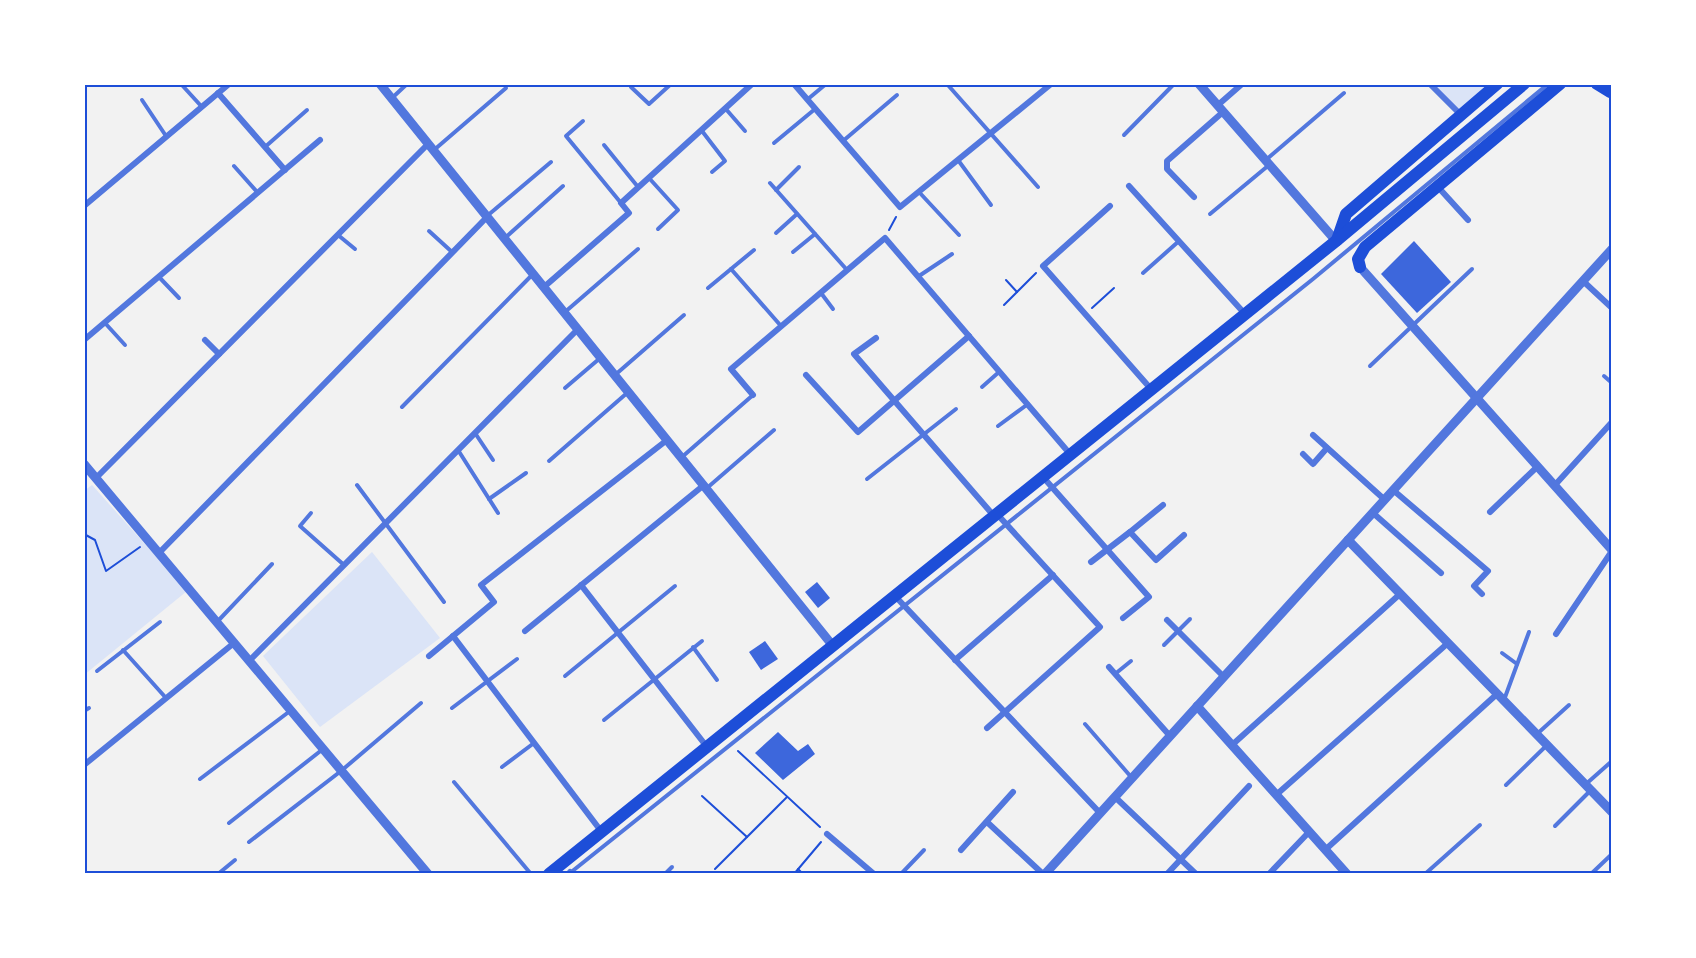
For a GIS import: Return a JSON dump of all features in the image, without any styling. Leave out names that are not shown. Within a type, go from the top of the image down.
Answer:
[{"type":"main road","points":[[1336,242],[1346,214],[1497,84]]},
{"type":"main road","points":[[549,874],[1336,242],[1524,84]]},
{"type":"main road","points":[[1360,267],[1358,259],[1365,247],[1560,84]]},
{"type":"main road","points":[[1597,84],[1608,90]]},
{"type":"street","points":[[84,206],[229,84]]},
{"type":"street","points":[[380,84],[833,646]]},
{"type":"street","points":[[544,287],[629,213],[621,203],[753,84]]},
{"type":"street","points":[[794,84],[900,207],[1051,84]]},
{"type":"street","points":[[1199,84],[1336,242]]},
{"type":"street","points":[[1194,197],[1167,169],[1167,161],[1242,84]]},
{"type":"street","points":[[1430,84],[1461,115]]},
{"type":"street","points":[[218,93],[285,170]]},
{"type":"street","points":[[84,340],[320,140]]},
{"type":"street","points":[[96,478],[338,235],[431,147]]},
{"type":"street","points":[[1129,186],[1246,314]]},
{"type":"street","points":[[1438,187],[1468,220]]},
{"type":"street","points":[[1110,206],[1043,266],[1152,390]]},
{"type":"street","points":[[159,553],[487,216]]},
{"type":"street","points":[[753,395],[731,369],[885,238],[1071,455]]},
{"type":"street","points":[[987,822],[1044,874],[1583,280],[1610,254]]},
{"type":"street","points":[[1360,267],[1612,550],[1556,634]]},
{"type":"street","points":[[1583,280],[1612,308]]},
{"type":"street","points":[[249,661],[578,329]]},
{"type":"street","points":[[806,375],[858,432],[969,336]]},
{"type":"street","points":[[876,338],[854,354],[923,434],[1100,627],[987,728]]},
{"type":"street","points":[[205,340],[219,354]]},
{"type":"street","points":[[1555,485],[1612,422]]},
{"type":"street","points":[[1313,435],[1385,500]]},
{"type":"street","points":[[429,656],[494,602],[481,585],[667,440]]},
{"type":"street","points":[[1303,454],[1313,464],[1327,448]]},
{"type":"street","points":[[84,464],[428,874]]},
{"type":"street","points":[[1490,512],[1538,466]]},
{"type":"street","points":[[1043,477],[1149,597],[1122,618]]},
{"type":"street","points":[[525,631],[705,487]]},
{"type":"street","points":[[1393,490],[1488,571],[1474,586],[1482,594]]},
{"type":"street","points":[[1091,562],[1163,505]]},
{"type":"street","points":[[1373,513],[1442,573]]},
{"type":"street","points":[[1130,532],[1156,560],[1184,535]]},
{"type":"street","points":[[1348,540],[1612,813]]},
{"type":"street","points":[[955,660],[1053,575]]},
{"type":"street","points":[[581,585],[707,747]]},
{"type":"street","points":[[1232,745],[1400,594]]},
{"type":"street","points":[[895,596],[1100,813]]},
{"type":"street","points":[[1167,620],[1224,677]]},
{"type":"street","points":[[453,636],[602,832]]},
{"type":"street","points":[[84,765],[234,643]]},
{"type":"street","points":[[1276,795],[1448,643]]},
{"type":"street","points":[[1108,667],[1170,736]]},
{"type":"street","points":[[1325,850],[1500,697]]},
{"type":"street","points":[[1197,706],[1347,874]]},
{"type":"street","points":[[1167,874],[1249,786]]},
{"type":"street","points":[[961,850],[1013,792]]},
{"type":"street","points":[[1116,797],[1196,874]]},
{"type":"street","points":[[1269,874],[1309,832]]},
{"type":"street","points":[[827,834],[874,874]]},
{"type":"lane","points":[[181,84],[202,107]]},
{"type":"lane","points":[[391,98],[407,84]]},
{"type":"lane","points":[[663,84],[667,88]]},
{"type":"lane","points":[[631,87],[649,104],[671,84]]},
{"type":"lane","points":[[807,99],[826,84]]},
{"type":"lane","points":[[947,84],[1038,187]]},
{"type":"lane","points":[[1124,135],[1174,84]]},
{"type":"lane","points":[[570,874],[1377,227],[1548,84]]},
{"type":"lane","points":[[431,147],[506,88]]},
{"type":"lane","points":[[1210,214],[1344,93]]},
{"type":"lane","points":[[843,141],[897,95]]},
{"type":"lane","points":[[142,100],[166,136]]},
{"type":"lane","points":[[725,108],[745,130]]},
{"type":"lane","points":[[774,143],[816,109]]},
{"type":"lane","points":[[266,147],[307,110]]},
{"type":"lane","points":[[584,121],[566,136],[621,203]]},
{"type":"lane","points":[[701,130],[725,161],[712,172]]},
{"type":"lane","points":[[604,145],[638,187]]},
{"type":"lane","points":[[958,160],[992,205]]},
{"type":"lane","points":[[487,216],[551,162]]},
{"type":"lane","points":[[234,166],[258,193]]},
{"type":"lane","points":[[776,190],[799,167]]},
{"type":"lane","points":[[648,178],[678,210],[658,230]]},
{"type":"lane","points":[[770,183],[848,270]]},
{"type":"lane","points":[[504,238],[563,186]]},
{"type":"lane","points":[[919,192],[959,234]]},
{"type":"lane","points":[[776,232],[797,214]]},
{"type":"lane","points":[[429,231],[452,252]]},
{"type":"lane","points":[[793,252],[815,234]]},
{"type":"lane","points":[[338,235],[355,249]]},
{"type":"lane","points":[[1143,273],[1179,241]]},
{"type":"lane","points":[[564,312],[638,249]]},
{"type":"lane","points":[[708,288],[753,250]]},
{"type":"lane","points":[[918,277],[952,254]]},
{"type":"lane","points":[[731,269],[781,327]]},
{"type":"lane","points":[[1370,366],[1472,269]]},
{"type":"lane","points":[[402,407],[533,274]]},
{"type":"lane","points":[[159,277],[179,298]]},
{"type":"lane","points":[[821,293],[833,309]]},
{"type":"lane","points":[[615,375],[684,315]]},
{"type":"lane","points":[[105,323],[125,345]]},
{"type":"lane","points":[[565,388],[601,358]]},
{"type":"lane","points":[[982,387],[1000,372]]},
{"type":"lane","points":[[1604,376],[1612,383]]},
{"type":"lane","points":[[549,461],[628,392]]},
{"type":"lane","points":[[681,458],[753,395]]},
{"type":"lane","points":[[998,426],[1028,404]]},
{"type":"lane","points":[[867,479],[956,409]]},
{"type":"lane","points":[[705,487],[774,430]]},
{"type":"lane","points":[[474,432],[493,460]]},
{"type":"lane","points":[[458,449],[498,513]]},
{"type":"lane","points":[[489,499],[526,473]]},
{"type":"lane","points":[[357,485],[444,602]]},
{"type":"lane","points":[[311,513],[300,526],[344,565]]},
{"type":"lane","points":[[217,622],[272,564]]},
{"type":"lane","points":[[565,676],[675,586]]},
{"type":"lane","points":[[1164,645],[1190,619]]},
{"type":"lane","points":[[97,671],[160,622]]},
{"type":"lane","points":[[1500,697],[1517,664],[1529,632]]},
{"type":"lane","points":[[604,720],[702,641]]},
{"type":"lane","points":[[693,647],[717,680]]},
{"type":"lane","points":[[123,650],[166,698]]},
{"type":"lane","points":[[1502,653],[1517,664]]},
{"type":"lane","points":[[452,708],[517,659]]},
{"type":"lane","points":[[1114,674],[1131,661]]},
{"type":"lane","points":[[249,842],[341,771],[421,703]]},
{"type":"lane","points":[[1537,735],[1569,705]]},
{"type":"lane","points":[[84,711],[88,708]]},
{"type":"lane","points":[[200,779],[291,710]]},
{"type":"lane","points":[[1085,724],[1132,778]]},
{"type":"lane","points":[[502,768],[534,743]]},
{"type":"lane","points":[[1506,785],[1547,745]]},
{"type":"lane","points":[[229,823],[323,749]]},
{"type":"lane","points":[[1555,826],[1612,761]]},
{"type":"lane","points":[[454,782],[531,874]]},
{"type":"lane","points":[[1425,874],[1480,825]]},
{"type":"lane","points":[[901,874],[924,850]]},
{"type":"lane","points":[[1591,874],[1612,854]]},
{"type":"lane","points":[[218,874],[235,860]]},
{"type":"lane","points":[[665,874],[672,867]]},
{"type":"path","points":[[885,238],[900,207]]},
{"type":"path","points":[[1004,305],[1043,266]]},
{"type":"path","points":[[1006,280],[1017,292]]},
{"type":"path","points":[[1085,314],[1114,288]]},
{"type":"path","points":[[84,534],[94,540],[106,571],[149,542]]},
{"type":"path","points":[[731,745],[827,834],[794,874]]},
{"type":"path","points":[[702,796],[747,837]]},
{"type":"path","points":[[715,869],[787,796]]},
{"type":"path","points":[[798,869],[803,874]]},
{"type":"shaded area","points":[[1437,84],[1487,84],[1459,111],[1435,86]]},
{"type":"shaded area","points":[[92,485],[187,591],[84,675],[84,491]]},
{"type":"shaded area","points":[[372,552],[440,638],[320,727],[263,656]]},
{"type":"building","points":[[1414,241],[1451,282],[1417,313],[1381,274]]},
{"type":"building","points":[[817,582],[830,598],[818,608],[805,592]]},
{"type":"building","points":[[765,641],[778,659],[761,670],[749,652]]},
{"type":"building","points":[[778,732],[798,751],[808,744],[815,754],[783,780],[755,753]]}]
